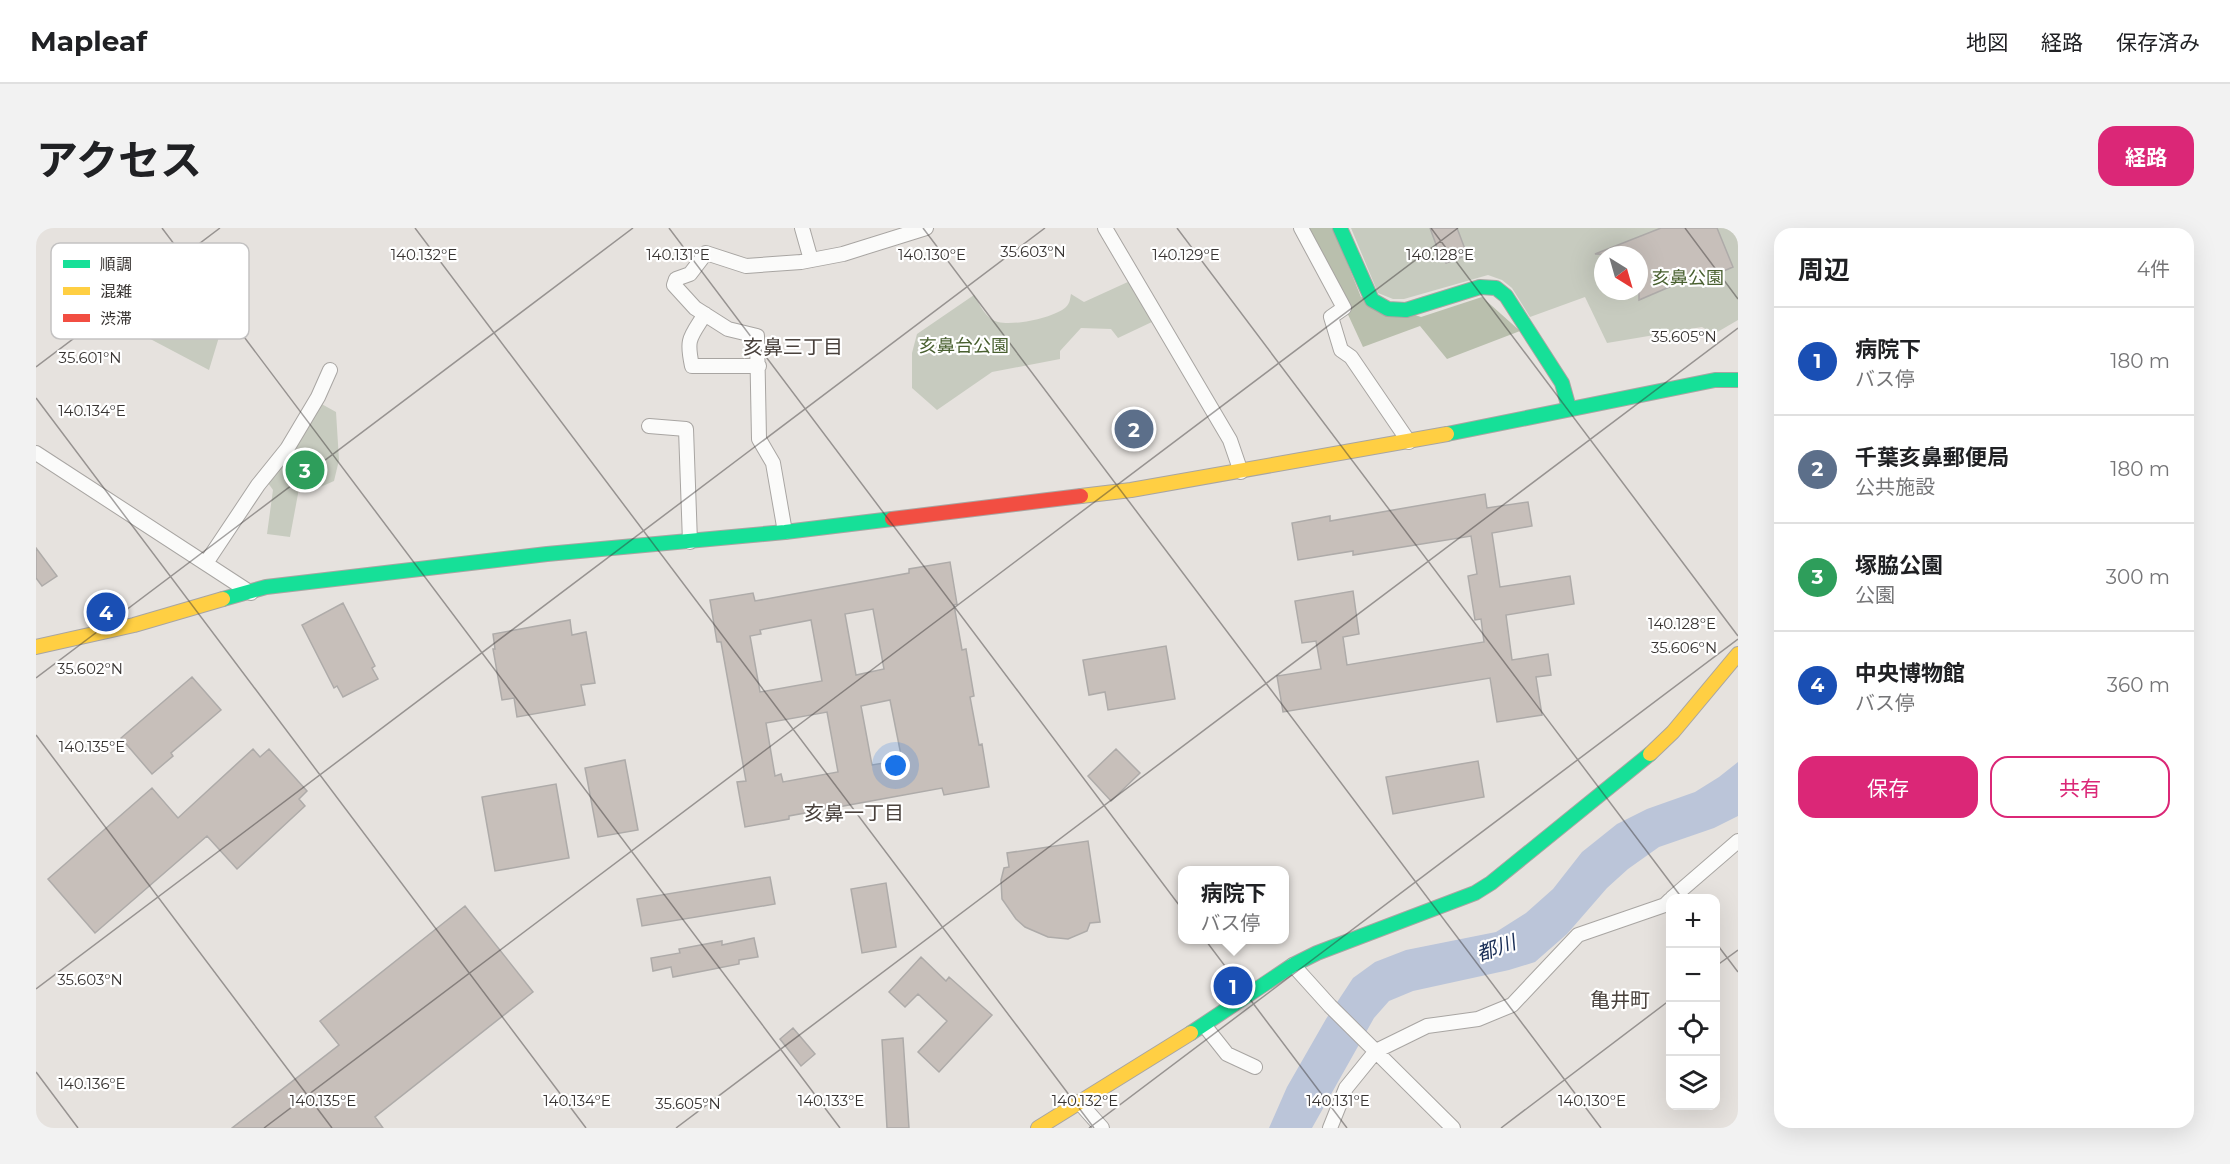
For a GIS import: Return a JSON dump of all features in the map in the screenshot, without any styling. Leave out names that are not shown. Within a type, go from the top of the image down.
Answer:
[{"type":"street","points":[[802,228],[811,260]]},
{"type":"street","points":[[785,532],[773,463],[759,439],[758,336],[728,329],[695,308],[674,285],[676,279],[690,274],[706,253],[746,266],[811,260],[843,254],[926,228]]},
{"type":"street","points":[[1105,228],[1230,440],[1241,472]]},
{"type":"street","points":[[1301,228],[1344,308],[1331,317],[1341,350],[1350,357],[1409,442]]},
{"type":"street","points":[[1340,228],[1372,300],[1388,309],[1406,310],[1480,287],[1496,288],[1506,296],[1562,383],[1569,408]]},
{"type":"street","points":[[705,314],[688,345],[692,366],[759,366]]},
{"type":"street","points":[[206,563],[258,485],[287,449],[318,398],[330,370]]},
{"type":"street","points":[[36,647],[134,625],[266,587],[547,554],[785,532],[1131,490],[1409,442],[1715,380],[1738,380]]},
{"type":"street","points":[[649,426],[686,429],[690,542]]},
{"type":"street","points":[[36,453],[251,593]]},
{"type":"street","points":[[1038,1128],[1204,1025],[1293,965],[1317,953],[1475,893],[1491,883],[1645,759],[1673,732],[1738,654]]},
{"type":"street","points":[[1677,894],[1738,841]]},
{"type":"street","points":[[1330,1128],[1346,1088],[1371,1047],[1427,1026],[1478,1019],[1512,1005],[1578,935],[1666,904]]},
{"type":"street","points":[[1293,965],[1330,1006],[1453,1128]]},
{"type":"street","points":[[1204,1025],[1227,1054],[1255,1067]]},
{"type":"street","points":[[1079,1102],[1102,1128]]},
{"type":"green space","points":[[1308,228],[1333,228],[1361,297],[1421,317],[1482,297],[1520,331],[1447,359],[1420,326],[1363,347]]},
{"type":"green space","name":"亥鼻公園","points":[[1351,228],[1738,228],[1738,320],[1714,334],[1702,327],[1607,343],[1585,297],[1530,317],[1512,288],[1502,280],[1488,275],[1404,299],[1393,299],[1378,293]]},
{"type":"green space","name":"亥鼻台公園","points":[[1130,281],[1154,321],[1118,338],[1111,329],[1081,328],[1060,351],[1060,359],[992,372],[937,410],[912,388],[912,353],[917,334],[974,295],[990,318],[998,322],[1014,323],[1053,315],[1066,307],[1071,294],[1084,302]]},
{"type":"green space","points":[[150,339],[218,339],[209,370]]},
{"type":"green space","points":[[318,402],[336,412],[339,460],[334,481],[318,488],[300,483],[290,537],[267,534],[273,490],[266,480]]},
{"type":"water","name":"都川","points":[[1738,762],[1738,816],[1714,828],[1659,847],[1628,869],[1607,888],[1567,934],[1535,962],[1413,991],[1389,1001],[1374,1018],[1312,1128],[1269,1128],[1287,1087],[1326,1019],[1353,978],[1375,962],[1406,950],[1496,932],[1526,913],[1553,889],[1582,852],[1617,824],[1647,809],[1695,792]]},
{"type":"building","points":[[1430,228],[1457,228],[1465,249],[1460,251],[1462,257],[1446,263],[1441,258]]},
{"type":"building","points":[[1661,228],[1717,228],[1733,267],[1698,282],[1695,276],[1648,296],[1648,246],[1615,246]]},
{"type":"building","points":[[1485,494],[1487,508],[1528,502],[1532,526],[1492,533],[1500,587],[1570,576],[1574,604],[1506,615],[1512,660],[1548,654],[1551,675],[1536,677],[1542,715],[1497,722],[1490,678],[1283,712],[1277,676],[1321,669],[1316,641],[1302,643],[1295,601],[1353,591],[1359,634],[1343,637],[1347,665],[1484,642],[1481,619],[1475,620],[1468,576],[1477,574],[1471,536],[1353,555],[1353,551],[1298,560],[1292,523],[1330,516],[1330,521]]},
{"type":"building","points":[[36,548],[57,576],[42,586],[36,578]]},
{"type":"building","points":[[950,562],[957,604],[954,605],[962,650],[966,649],[974,696],[970,697],[979,745],[982,744],[989,787],[944,795],[942,788],[789,816],[789,819],[745,827],[737,782],[746,781],[721,642],[717,642],[710,600],[753,593],[755,601],[909,573],[909,569]],"holes":[[[873,609],[884,669],[856,675],[845,614]],[[811,620],[822,681],[760,692],[750,636],[761,634],[760,630]],[[890,700],[902,760],[872,765],[861,706]],[[827,712],[838,772],[783,782],[781,774],[775,776],[766,723]]]},
{"type":"building","points":[[343,603],[375,666],[372,668],[378,679],[343,697],[337,686],[334,688],[302,625]]},
{"type":"building","points":[[570,620],[572,635],[586,632],[595,683],[581,685],[585,705],[517,717],[514,698],[502,700],[493,649],[495,649],[493,634]]},
{"type":"building","points":[[1166,646],[1175,699],[1108,710],[1105,692],[1089,695],[1083,660]]},
{"type":"building","points":[[192,677],[221,710],[171,753],[173,756],[152,774],[121,738]]},
{"type":"building","points":[[253,749],[260,757],[269,749],[307,791],[299,799],[305,806],[237,869],[207,836],[95,933],[48,879],[152,788],[178,818]]},
{"type":"building","points":[[1116,749],[1140,773],[1111,801],[1088,776]]},
{"type":"building","points":[[625,760],[638,830],[598,837],[585,768]]},
{"type":"building","points":[[1478,761],[1484,797],[1393,814],[1386,777]]},
{"type":"building","points":[[556,784],[569,858],[495,871],[482,797]]},
{"type":"building","points":[[1088,841],[1100,922],[1090,923],[1087,931],[1068,939],[1048,937],[1025,927],[1016,919],[1002,899],[1001,880],[1004,868],[1009,867],[1007,853]]},
{"type":"building","points":[[770,877],[775,904],[642,926],[637,899]]},
{"type":"building","points":[[886,883],[896,947],[862,953],[851,889]]},
{"type":"building","points":[[465,906],[533,992],[375,1117],[383,1128],[232,1128],[339,1045],[320,1021]]},
{"type":"building","points":[[754,938],[758,957],[739,960],[739,964],[673,977],[671,967],[653,971],[651,958],[680,953],[679,949],[722,941],[722,945]]},
{"type":"building","points":[[921,957],[946,981],[949,977],[992,1015],[939,1072],[918,1052],[947,1021],[918,994],[905,1007],[889,992]]},
{"type":"building","points":[[793,1028],[815,1054],[801,1066],[780,1039]]},
{"type":"building","points":[[903,1038],[909,1128],[887,1128],[882,1040]]},
{"type":"traffic: fast","points":[[1340,228],[1372,300],[1388,309],[1406,310],[1480,287],[1496,288],[1506,296],[1562,383],[1569,408]]},
{"type":"traffic: fast","points":[[1447,434],[1715,380],[1738,380]]},
{"type":"traffic: fast","points":[[223,599],[266,587],[547,554],[785,532],[892,519]]},
{"type":"traffic: fast","points":[[1191,1033],[1293,965],[1317,953],[1475,893],[1491,883],[1650,754]]},
{"type":"traffic: slow","points":[[1081,496],[1131,490],[1447,434]]},
{"type":"traffic: slow","points":[[36,647],[134,625],[223,599]]},
{"type":"traffic: slow","points":[[1650,754],[1673,732],[1738,654]]},
{"type":"traffic: slow","points":[[1038,1128],[1191,1033]]},
{"type":"traffic: jam","points":[[892,519],[1081,496]]},
{"type":"place","name":"千葉亥鼻郵便局","points":[[1134,429]]},
{"type":"place","name":"塚脇公園","points":[[305,470]]},
{"type":"place","name":"中央博物館","points":[[106,612]]},
{"type":"place","name":"病院下","points":[[1233,986]]},
{"type":"district","name":"亥鼻三丁目","points":[[793,347]]},
{"type":"district","name":"亥鼻一丁目","points":[[854,813]]},
{"type":"district","name":"亀井町","points":[[1620,1000]]}]
